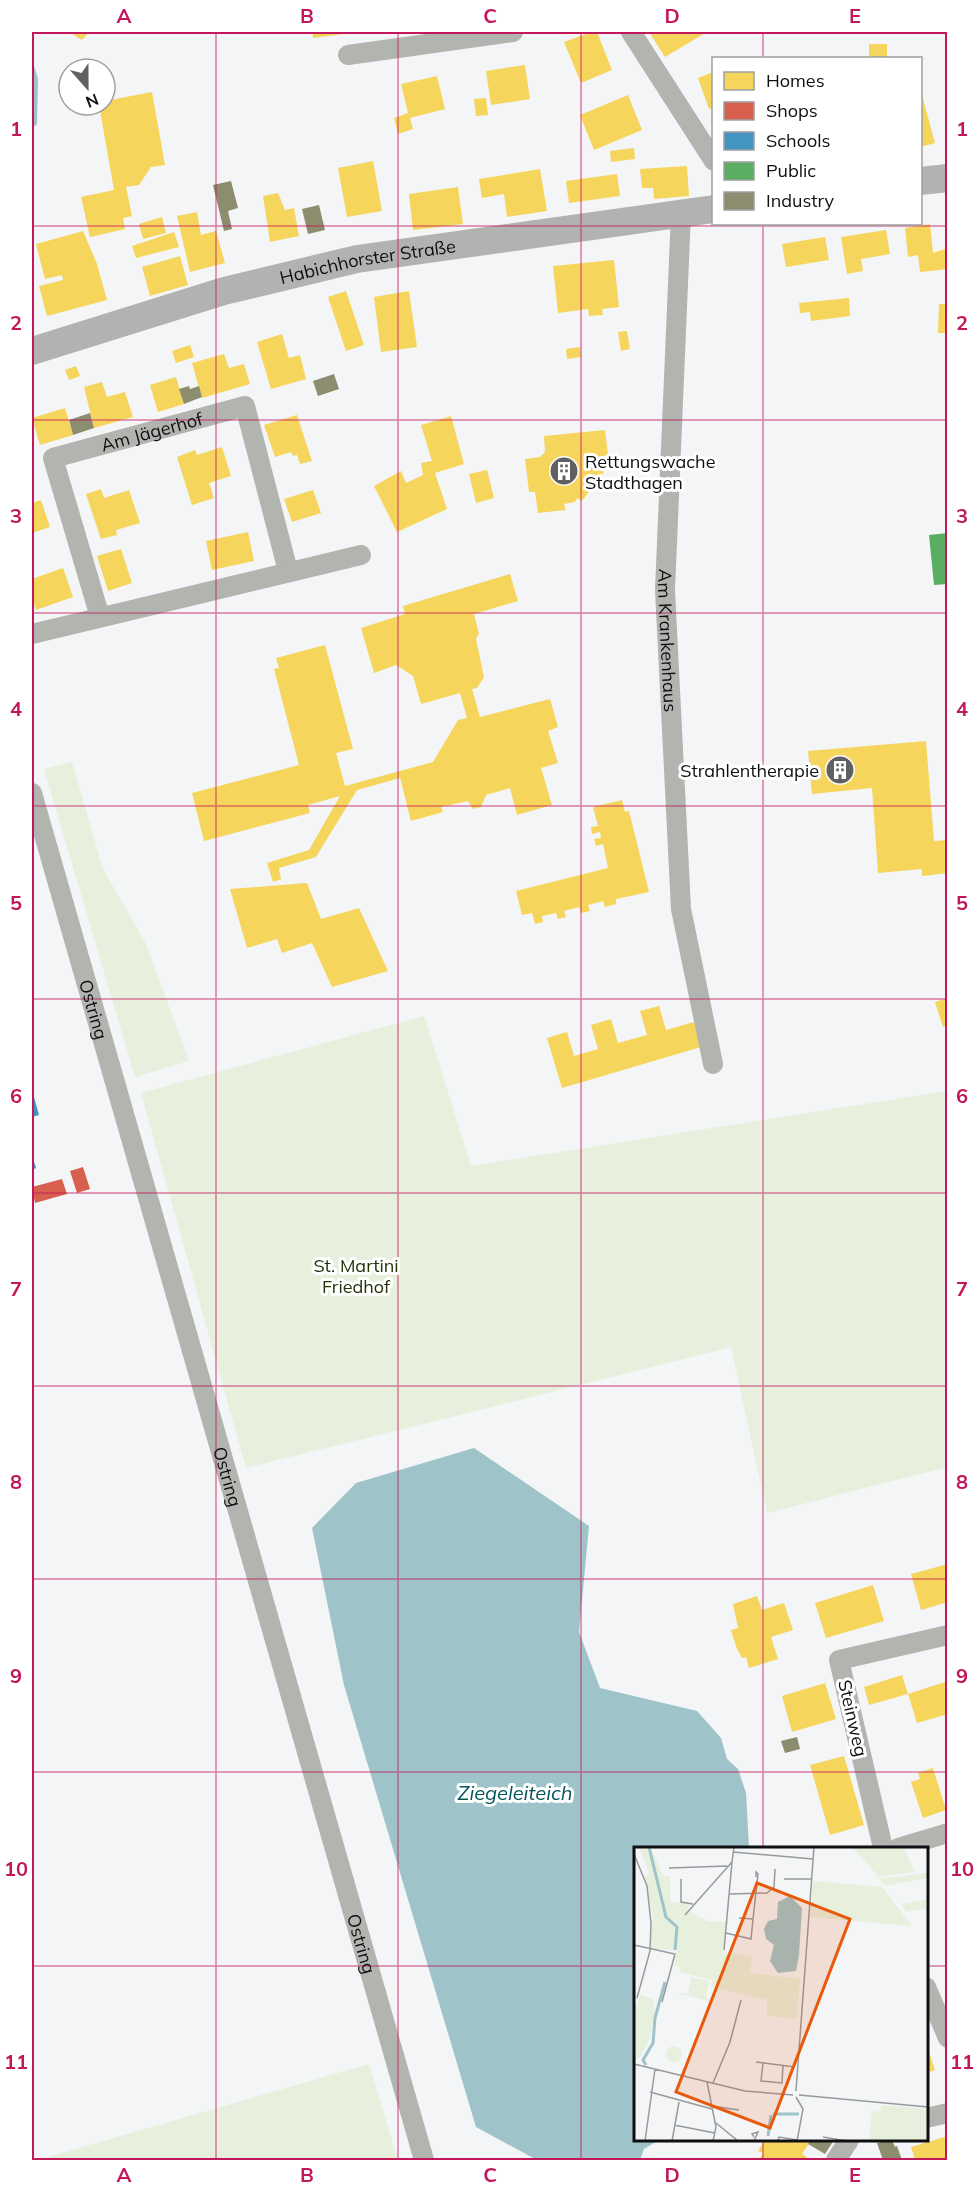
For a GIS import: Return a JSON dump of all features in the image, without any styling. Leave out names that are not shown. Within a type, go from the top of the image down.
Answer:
[{"type":"main road","points":[[922,181],[948,178]]},
{"type":"main road","name":"Habichhorster Straße","points":[[32,351],[224,291],[326,266],[712,209]]},
{"type":"street","points":[[348,55],[513,32]]},
{"type":"street","points":[[632,32],[712,158]]},
{"type":"street","name":"Am Krankenhaus","points":[[681,213],[665,590],[682,916],[714,1064]]},
{"type":"street","name":"Am Jägerhof","points":[[100,617],[53,458],[245,406],[288,572]]},
{"type":"street","points":[[32,634],[361,555]]},
{"type":"street","name":"Ostring","points":[[32,793],[424,2160]]},
{"type":"street","name":"Steinweg","points":[[883,1847],[839,1660],[948,1635]]},
{"type":"street","points":[[901,1847],[948,1833]]},
{"type":"street","points":[[928,1989],[948,2038]]},
{"type":"street","points":[[928,2118],[948,2113]]},
{"type":"street","points":[[836,2160],[848,2141]]},
{"type":"green space","points":[[72,762],[103,869],[146,944],[189,1061],[135,1077],[44,769]]},
{"type":"green space","name":"St. Martini Friedhof","points":[[424,1016],[471,1166],[947,1091],[947,1467],[767,1513],[731,1347],[246,1468],[141,1093]]},
{"type":"green space","points":[[369,2064],[398,2160],[38,2160]]},
{"type":"water","name":"Ziegeleiteich","points":[[474,1448],[589,1526],[579,1632],[600,1688],[697,1711],[721,1738],[727,1759],[738,1769],[746,1793],[749,1847],[634,1847],[634,2141],[657,2141],[644,2149],[640,2160],[537,2160],[476,2127],[344,1685],[312,1528],[356,1483]]},
{"type":"building: Homes","points":[[69,32],[89,32],[82,40]]},
{"type":"building: Homes","points":[[312,32],[352,32],[352,33],[313,38]]},
{"type":"building: Homes","points":[[597,32],[612,70],[581,83],[564,42]]},
{"type":"building: Homes","points":[[649,32],[707,32],[665,57]]},
{"type":"building: Homes","points":[[869,44],[887,44],[887,57],[869,57]]},
{"type":"building: Homes","points":[[525,65],[530,99],[491,105],[486,71]]},
{"type":"building: Homes","points":[[712,73],[712,108],[709,109],[698,78]]},
{"type":"building: Homes","points":[[437,76],[445,109],[410,118],[413,129],[398,134],[394,118],[408,113],[401,84]]},
{"type":"building: Homes","points":[[152,92],[165,165],[151,167],[139,185],[126,187],[132,216],[123,218],[125,229],[90,237],[81,197],[114,190],[101,117],[117,117],[117,99]]},
{"type":"building: Homes","points":[[628,95],[642,130],[594,150],[580,115]]},
{"type":"building: Homes","points":[[922,95],[935,143],[922,146]]},
{"type":"building: Homes","points":[[486,98],[488,115],[476,116],[474,99]]},
{"type":"building: Homes","points":[[634,148],[635,159],[611,162],[610,151]]},
{"type":"building: Homes","points":[[373,161],[382,211],[347,217],[338,168]]},
{"type":"building: Homes","points":[[687,166],[689,196],[654,199],[653,188],[642,188],[640,169]]},
{"type":"building: Homes","points":[[540,169],[547,211],[507,217],[504,194],[482,198],[479,179]]},
{"type":"building: Homes","points":[[617,174],[620,196],[569,203],[566,181]]},
{"type":"building: Homes","points":[[458,187],[463,224],[413,230],[409,194]]},
{"type":"building: Homes","points":[[278,193],[285,210],[294,208],[299,236],[270,242],[263,196]]},
{"type":"building: Homes","points":[[197,212],[201,235],[216,231],[225,263],[190,272],[177,216]]},
{"type":"building: Homes","points":[[162,217],[166,233],[143,239],[139,224]]},
{"type":"building: Homes","points":[[930,224],[933,253],[948,248],[948,269],[920,272],[918,255],[908,257],[905,228]]},
{"type":"building: Homes","points":[[886,230],[890,254],[861,259],[863,271],[847,274],[841,237]]},
{"type":"building: Homes","points":[[83,231],[97,264],[107,300],[47,316],[39,286],[63,280],[62,275],[45,279],[36,244]]},
{"type":"building: Homes","points":[[174,232],[179,247],[136,258],[132,246]]},
{"type":"building: Homes","points":[[825,237],[829,260],[786,267],[782,244]]},
{"type":"building: Homes","points":[[180,256],[188,285],[150,296],[142,267]]},
{"type":"building: Homes","points":[[614,260],[619,307],[602,309],[603,315],[589,316],[588,309],[558,313],[553,266]]},
{"type":"building: Homes","points":[[346,291],[364,345],[346,351],[328,297]]},
{"type":"building: Homes","points":[[409,291],[417,347],[381,352],[374,297]]},
{"type":"building: Homes","points":[[849,298],[850,316],[811,321],[810,312],[800,313],[799,303]]},
{"type":"building: Homes","points":[[939,304],[948,304],[948,333],[938,333]]},
{"type":"building: Homes","points":[[627,331],[630,349],[621,351],[618,332]]},
{"type":"building: Homes","points":[[282,334],[289,358],[300,355],[306,379],[271,389],[257,342]]},
{"type":"building: Homes","points":[[190,345],[194,357],[176,363],[172,351]]},
{"type":"building: Homes","points":[[580,347],[581,357],[567,359],[566,349]]},
{"type":"building: Homes","points":[[224,354],[229,368],[244,364],[250,384],[202,398],[192,363]]},
{"type":"building: Homes","points":[[76,366],[80,376],[69,380],[65,370]]},
{"type":"building: Homes","points":[[176,377],[184,404],[158,412],[150,385]]},
{"type":"building: Homes","points":[[102,382],[107,397],[125,392],[133,417],[94,428],[84,387]]},
{"type":"building: Homes","points":[[65,408],[73,435],[40,445],[32,418]]},
{"type":"building: Homes","points":[[297,415],[312,461],[300,464],[297,455],[293,456],[291,452],[275,457],[264,425]]},
{"type":"building: Homes","points":[[451,416],[464,464],[435,473],[447,509],[397,532],[374,486],[401,471],[406,483],[423,475],[421,463],[432,461],[421,425]]},
{"type":"building: Homes","name":"Rettungswache Stadthagen","points":[[605,430],[608,455],[604,456],[605,463],[599,469],[604,472],[582,501],[577,498],[575,502],[564,504],[566,510],[538,513],[535,492],[529,492],[525,459],[540,457],[545,452],[544,436]]},
{"type":"building: Homes","points":[[222,447],[231,476],[209,483],[214,498],[192,505],[177,457],[195,450],[197,455]]},
{"type":"building: Homes","points":[[487,470],[494,498],[476,503],[469,474]]},
{"type":"building: Homes","points":[[101,489],[104,498],[129,490],[140,523],[116,530],[117,535],[101,539],[86,494]]},
{"type":"building: Homes","points":[[313,490],[321,513],[292,522],[284,499]]},
{"type":"building: Homes","points":[[41,500],[50,527],[32,533],[32,503]]},
{"type":"building: Homes","points":[[248,532],[254,561],[212,570],[206,541]]},
{"type":"building: Homes","points":[[121,549],[132,583],[108,591],[97,556]]},
{"type":"building: Homes","points":[[63,568],[73,597],[36,610],[32,598],[32,579]]},
{"type":"building: Homes","points":[[510,574],[518,601],[474,614],[479,634],[476,639],[484,677],[477,688],[472,689],[480,717],[550,699],[558,727],[548,731],[558,763],[541,768],[552,805],[517,815],[510,788],[486,795],[481,807],[473,809],[468,801],[441,807],[443,812],[411,821],[400,778],[357,790],[316,857],[279,868],[281,879],[273,882],[267,863],[309,850],[340,796],[308,805],[310,813],[204,841],[192,793],[299,765],[274,669],[279,668],[276,658],[325,645],[353,749],[336,753],[345,786],[433,762],[458,720],[467,718],[460,693],[421,704],[413,676],[396,665],[374,673],[361,628],[405,614],[403,606]]},
{"type":"building: Homes","points":[[926,741],[934,841],[948,840],[948,873],[922,876],[922,869],[878,873],[872,788],[812,794],[808,751]]},
{"type":"building: Homes","points":[[622,800],[625,812],[629,811],[649,892],[616,899],[616,904],[605,907],[603,901],[588,905],[590,911],[581,913],[579,907],[564,911],[566,917],[558,919],[556,913],[542,916],[543,922],[535,924],[532,913],[522,915],[516,891],[608,868],[603,844],[596,846],[594,839],[601,838],[600,832],[592,834],[591,827],[598,826],[593,807]]},
{"type":"building: Homes","points":[[307,883],[321,919],[359,908],[388,971],[332,987],[312,943],[282,953],[277,939],[247,948],[230,889]]},
{"type":"building: Homes","points":[[948,998],[948,1025],[943,1027],[935,1002]]},
{"type":"building: Homes","points":[[659,1006],[666,1030],[694,1022],[701,1047],[562,1088],[547,1038],[567,1032],[574,1056],[598,1049],[591,1025],[611,1019],[618,1043],[647,1035],[640,1011]]},
{"type":"building: Homes","points":[[948,1564],[948,1602],[921,1610],[911,1574]]},
{"type":"building: Homes","points":[[873,1585],[884,1621],[826,1638],[815,1603]]},
{"type":"building: Homes","points":[[757,1596],[762,1610],[784,1603],[793,1630],[771,1637],[778,1659],[749,1668],[746,1657],[742,1658],[737,1649],[731,1630],[738,1628],[733,1604]]},
{"type":"building: Homes","points":[[902,1675],[908,1694],[869,1705],[864,1687]]},
{"type":"building: Homes","points":[[948,1681],[948,1714],[917,1723],[908,1694]]},
{"type":"building: Homes","points":[[825,1683],[836,1719],[792,1732],[782,1696]]},
{"type":"building: Homes","points":[[844,1756],[864,1825],[830,1835],[810,1765]]},
{"type":"building: Homes","points":[[933,1768],[946,1810],[923,1818],[911,1782],[920,1779],[918,1773]]},
{"type":"building: Homes","points":[[928,2050],[935,2070],[928,2072]]},
{"type":"building: Homes","points":[[948,2136],[948,2160],[915,2160],[911,2147]]},
{"type":"building: Homes","points":[[764,2141],[805,2141],[809,2143],[802,2154],[807,2157],[805,2160],[759,2160],[763,2153],[758,2151]]},
{"type":"building: Shops","points":[[83,1167],[90,1189],[77,1193],[70,1171]]},
{"type":"building: Shops","points":[[62,1179],[67,1194],[35,1203],[32,1187]]},
{"type":"building: Schools","points":[[32,1090],[39,1115],[32,1117]]},
{"type":"building: Schools","points":[[32,1155],[36,1168],[32,1170]]},
{"type":"building: Public","points":[[948,533],[948,584],[934,585],[929,535]]},
{"type":"building: Industry","points":[[231,181],[238,208],[228,211],[232,229],[224,231],[213,185]]},
{"type":"building: Industry","points":[[319,205],[325,230],[308,234],[302,209]]},
{"type":"building: Industry","points":[[334,374],[339,389],[318,396],[313,381]]},
{"type":"building: Industry","points":[[189,386],[190,389],[199,386],[202,397],[184,404],[179,389]]},
{"type":"building: Industry","points":[[90,413],[94,428],[73,435],[69,420]]},
{"type":"building: Industry","points":[[797,1737],[800,1749],[785,1753],[781,1741]]},
{"type":"building: Industry","points":[[810,2141],[833,2141],[825,2154],[808,2144]]},
{"type":"building: Industry","points":[[892,2141],[895,2147],[897,2146],[902,2160],[883,2160],[877,2143]]},
{"type":"waterway","points":[[32,69],[35,79],[34,123]]},
{"type":"place","name":"Rettungswache Stadthagen","points":[[564,471]]},
{"type":"place","name":"Strahlentherapie","points":[[840,770]]}]
